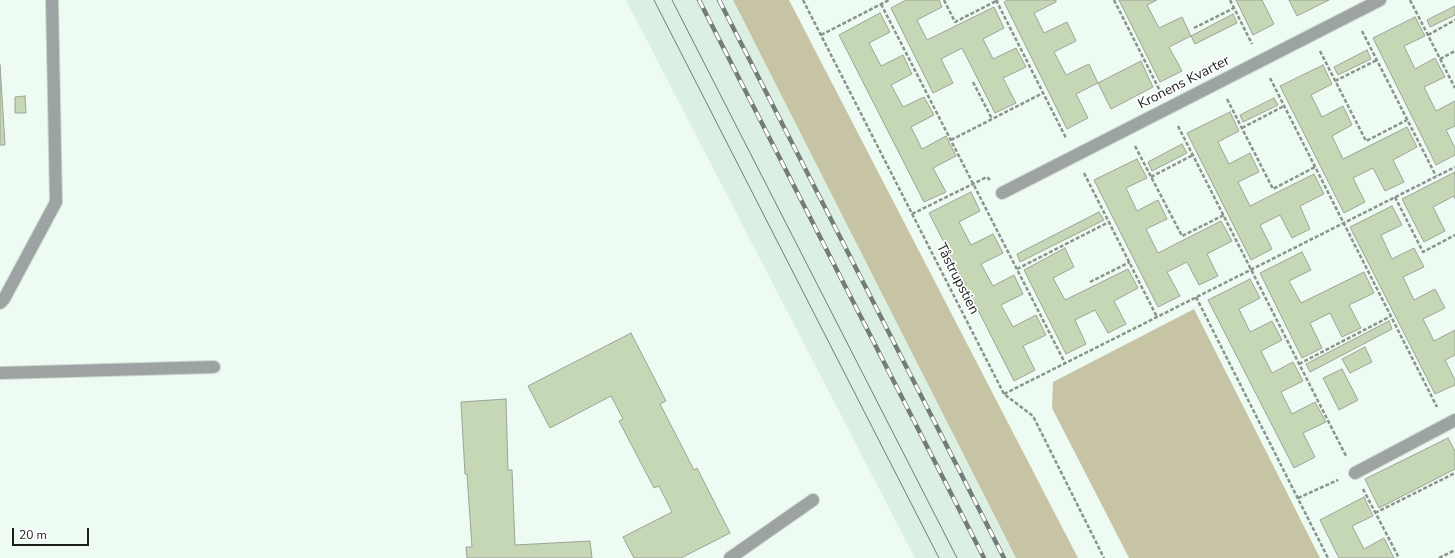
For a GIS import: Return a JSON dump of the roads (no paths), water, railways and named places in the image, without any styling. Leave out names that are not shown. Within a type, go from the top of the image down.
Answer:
[{"type":"street","points":[[0,303],[4,299],[56,202],[52,0]]},
{"type":"street","name":"Kronens Kvarter","points":[[1002,193],[1380,0]]},
{"type":"street","points":[[0,373],[214,367]]},
{"type":"street","points":[[1355,473],[1451,422]]},
{"type":"street","points":[[730,558],[813,500]]},
{"type":"tram line","points":[[654,0],[939,558]]},
{"type":"tram line","points":[[672,0],[957,558]]},
{"type":"railway","points":[[699,0],[984,558]]},
{"type":"railway","points":[[719,0],[1004,558]]}]
